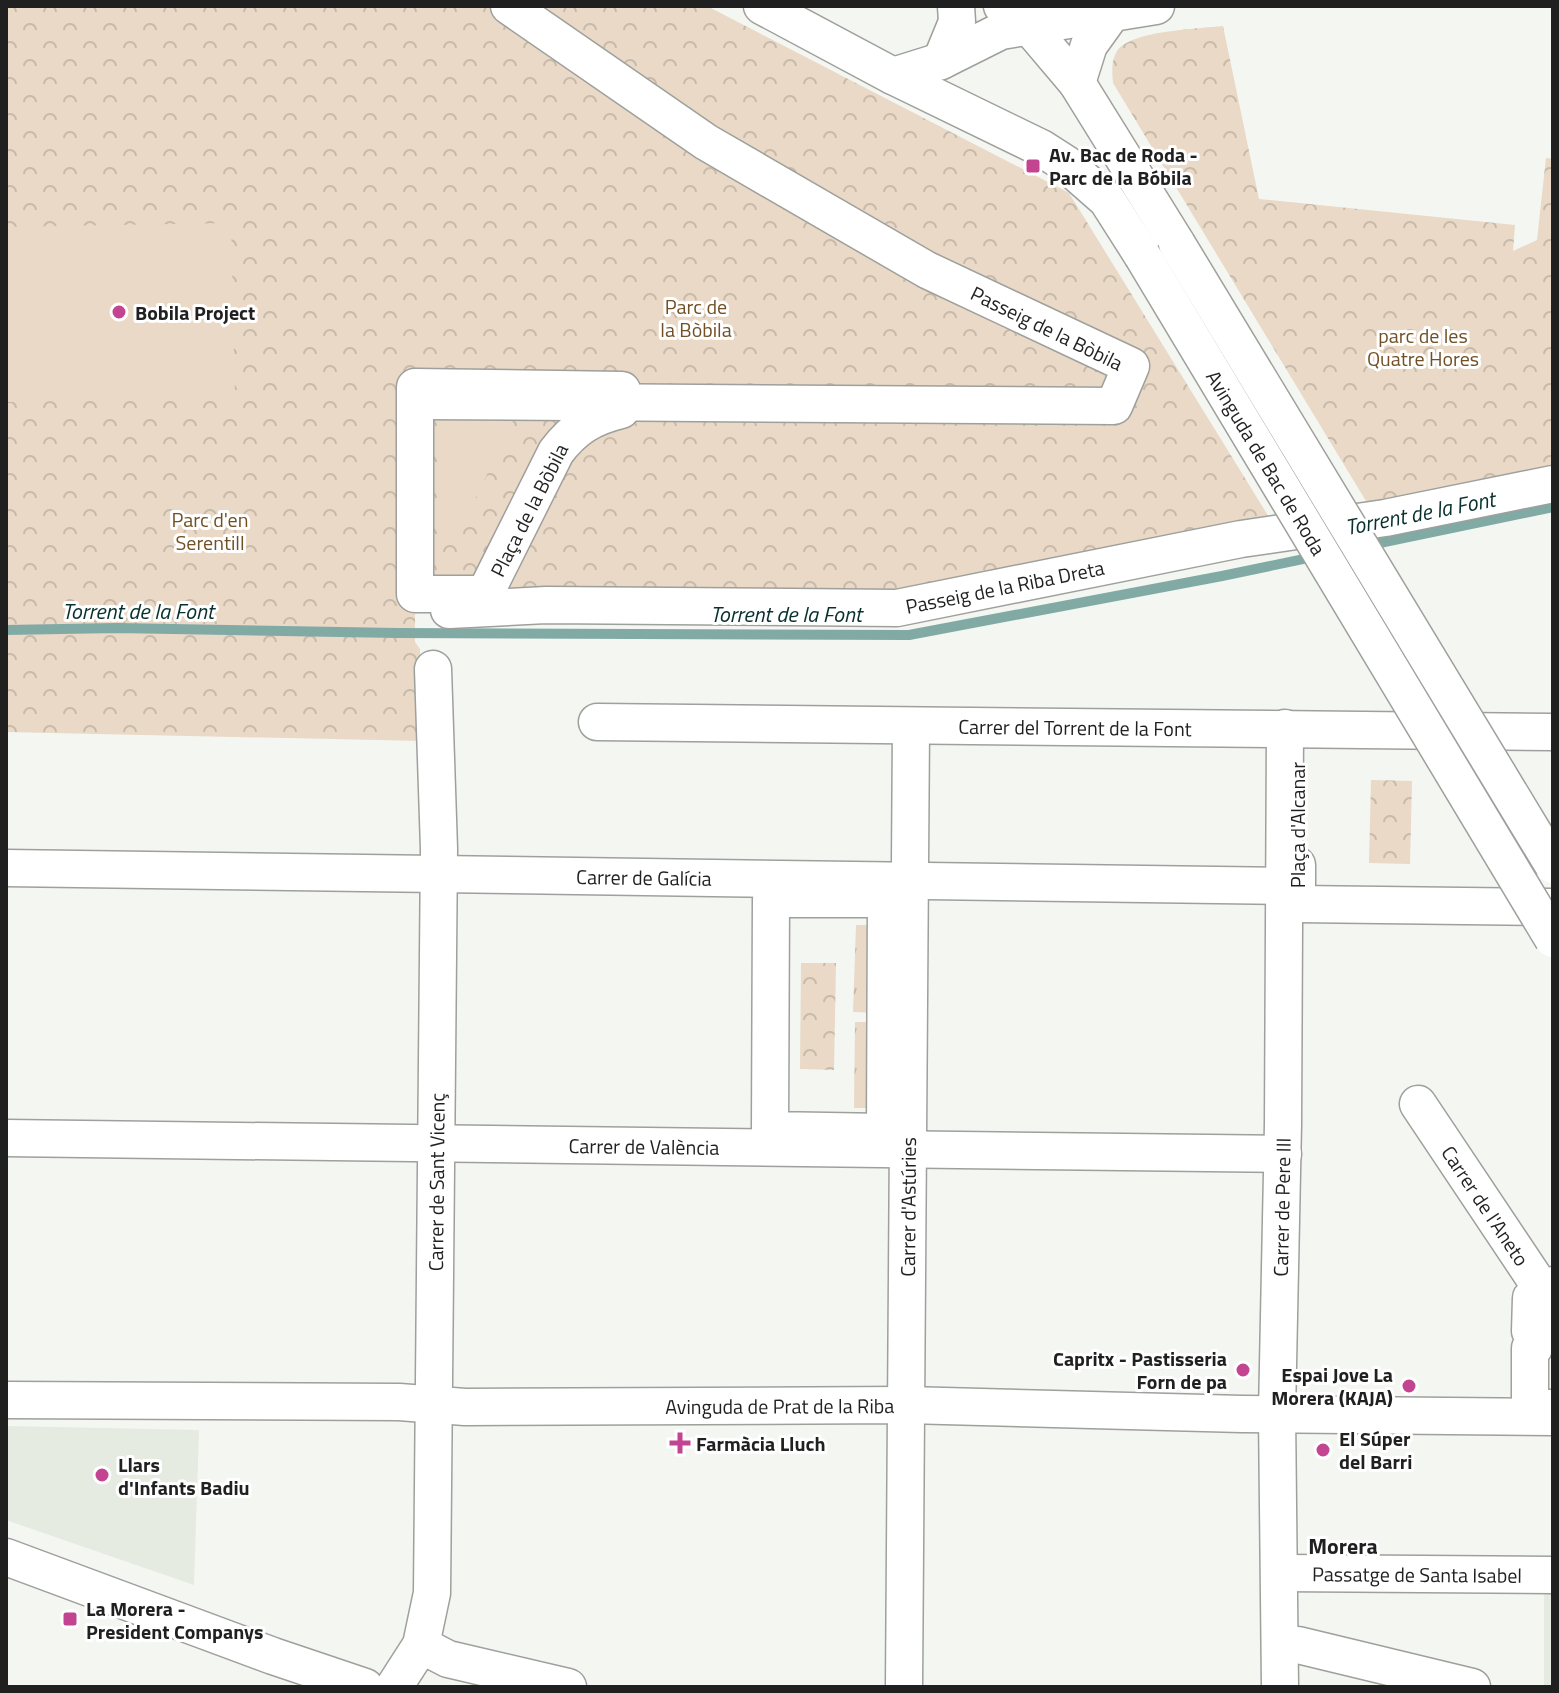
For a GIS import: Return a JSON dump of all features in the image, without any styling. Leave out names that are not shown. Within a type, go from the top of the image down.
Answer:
[{"type":"street","name":"Passeig de la Bòbila","points":[[427,401],[1114,406],[1131,366],[927,270],[706,142],[509,6]]},
{"type":"street","name":"Avinguda de Bac de Roda","points":[[762,6],[893,76],[1028,142],[1066,164],[1107,200],[1553,939]]},
{"type":"street","points":[[941,61],[957,22],[956,6]]},
{"type":"street","points":[[893,76],[941,61],[1001,31],[1015,16],[1112,13],[1156,6]]},
{"type":"street","points":[[1077,83],[1089,45],[1112,13]]},
{"type":"street","name":"Avinguda de Bac de Roda","points":[[1015,16],[1077,83],[1553,865]]},
{"type":"street","name":"Plaça de la Bòbila","points":[[415,387],[622,390],[621,402],[621,410],[604,414],[572,431],[556,452],[485,594],[415,594],[415,387]]},
{"type":"street","name":"Passeig de la Riba Dreta","points":[[449,610],[546,605],[897,608],[1241,539],[1385,518],[1553,484]]},
{"type":"street","name":"Carrer de Sant Vicenç","points":[[394,1687],[421,1645],[432,1593],[437,875],[433,669]]},
{"type":"street","name":"Carrer del Torrent de la Font","points":[[597,722],[1553,732]]},
{"type":"street","name":"Carrer d'Astúries","points":[[904,1687],[911,727]]},
{"type":"street","name":"Carrer de Pere III","points":[[1280,1687],[1277,1413],[1283,1154],[1285,728]]},
{"type":"street","name":"Plaça d'Alcanar","points":[[1553,745],[1300,745],[1297,749],[1297,904],[1553,907]]},
{"type":"street","name":"Carrer de Galícia","points":[[6,868],[1283,886]]},
{"type":"street","points":[[771,899],[886,899],[885,1132],[770,1130],[771,899]]},
{"type":"street","name":"Carrer de l'Aneto","points":[[1418,1104],[1550,1294]]},
{"type":"street","name":"Carrer de València","points":[[6,1138],[1283,1154]]},
{"type":"street","points":[[1550,1294],[1531,1298],[1530,1331],[1535,1331],[1535,1340],[1534,1348],[1530,1348],[1530,1400],[1540,1408],[1553,1408]]},
{"type":"street","name":"Avinguda de Prat de la Riba","points":[[6,1400],[399,1402],[432,1406],[907,1405],[1553,1417]]},
{"type":"street","points":[[6,1557],[365,1687]]},
{"type":"street","name":"Passatge de Santa Isabel","points":[[1281,1573],[1553,1575]]},
{"type":"street","points":[[421,1645],[448,1659],[568,1687]]},
{"type":"street","points":[[1298,1645],[1472,1687]]},
{"type":"shaded area","name":"Llars d'Infants Badiu","points":[[6,1426],[199,1430],[194,1585],[6,1520]]},
{"type":"shaded area","points":[[1544,1587],[1553,1587],[1553,1687],[1544,1687]]},
{"type":"green space","points":[[6,6],[707,6],[1069,193],[1272,522],[913,595],[415,594],[415,642],[420,649],[423,741],[6,732]]},
{"type":"green space","name":"parc de les Quatre Hores","points":[[1223,26],[1259,199],[1515,225],[1513,251],[1537,240],[1546,158],[1553,159],[1553,469],[1369,506],[1113,83],[1114,59],[1125,44],[1166,32]]},
{"type":"green space","name":"Bobila Project","points":[[231,223],[235,398],[6,402],[6,227]]},
{"type":"green space","points":[[440,416],[513,420],[457,537],[440,536]]},
{"type":"green space","points":[[1371,780],[1412,781],[1410,864],[1369,863]]},
{"type":"green space","points":[[856,925],[882,925],[881,1013],[853,1012]]},
{"type":"green space","points":[[801,963],[836,963],[834,1070],[800,1069]]},
{"type":"green space","points":[[855,1022],[881,1022],[881,1108],[854,1108]]},
{"type":"waterway","name":"Torrent de la Font","points":[[6,630],[117,628],[397,633],[909,635],[1222,576],[1553,507]]},
{"type":"place","name":"Av. Bac de Roda - Parc de la Bóbila","points":[[1033,166]]},
{"type":"place","name":"Bobila Project","points":[[119,312]]},
{"type":"place","name":"Capritx - Pastisseria Forn de pa","points":[[1243,1370]]},
{"type":"place","name":"Espai Jove La Morera (KAJA)","points":[[1409,1386]]},
{"type":"place","name":"Farmàcia Lluch","points":[[680,1443]]},
{"type":"place","name":"El Súper del Barri","points":[[1323,1450]]},
{"type":"place","name":"Llars d'Infants Badiu","points":[[102,1475]]},
{"type":"place","name":"La Morera - President Companys","points":[[70,1619]]},
{"type":"district","name":"Morera","points":[[1343,1546]]},
{"type":"park label","name":"Parc de la Bòbila","points":[[696,318]]},
{"type":"park label","name":"Parc d'en Serentill","points":[[210,530]]}]
